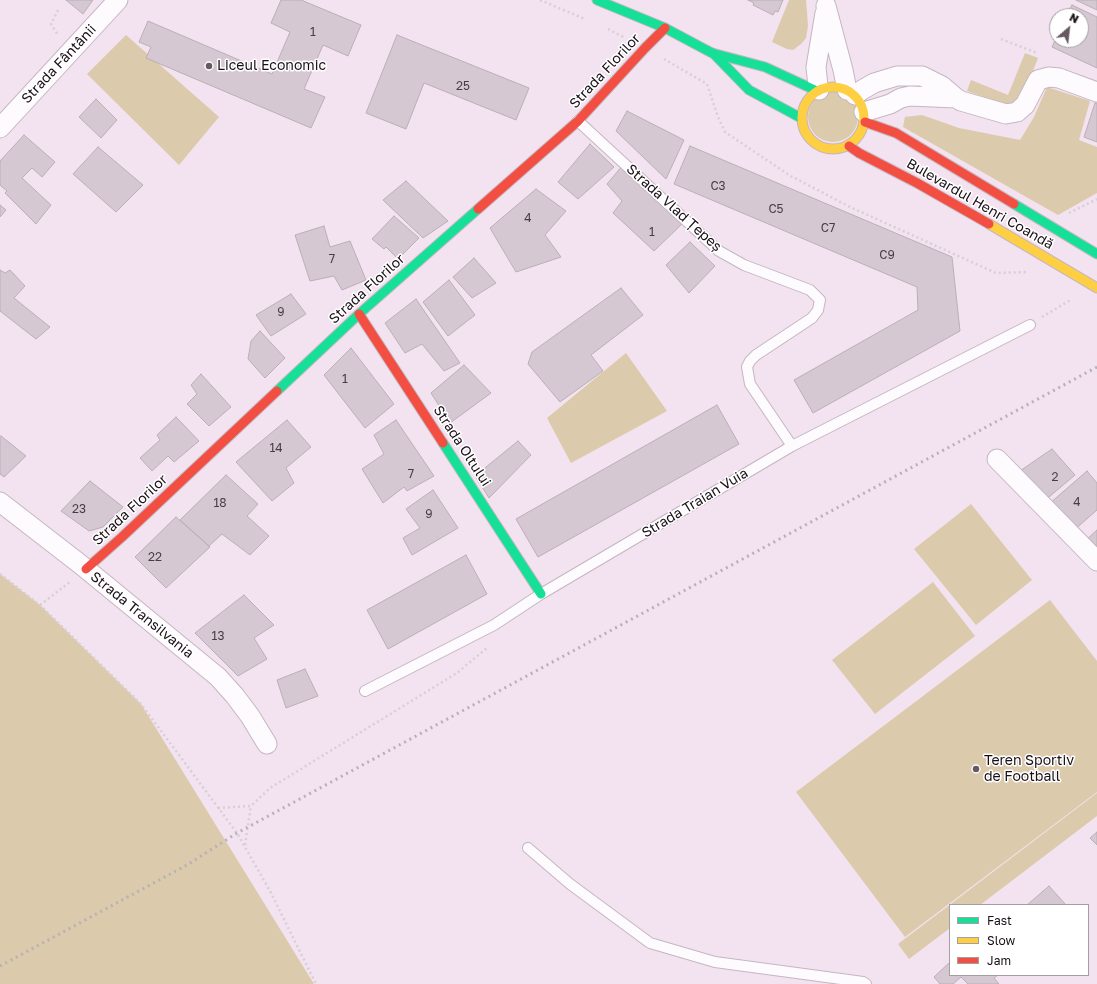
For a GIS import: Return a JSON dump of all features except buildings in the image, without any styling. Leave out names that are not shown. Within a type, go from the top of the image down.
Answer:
[{"type":"street","name":"Strada Fântânii","points":[[0,128],[118,0]]},
{"type":"street","points":[[597,0],[665,28],[712,53],[765,67],[818,90]]},
{"type":"street","points":[[818,90],[816,67],[826,3]]},
{"type":"street","points":[[826,3],[843,70],[851,92],[861,103],[864,117],[862,131],[856,140],[848,146],[838,149],[827,149],[817,145],[809,138],[803,129],[801,118],[803,107],[809,98],[818,90],[827,87],[837,87],[851,92],[862,90],[874,83],[897,76],[922,76],[942,86],[961,101],[1006,114],[1017,112],[1025,105],[1038,80],[1049,77],[1059,78],[1097,92]]},
{"type":"street","name":"Strada Florilor","points":[[86,569],[359,314],[578,121],[665,28]]},
{"type":"street","points":[[712,53],[749,90],[801,118]]},
{"type":"street","points":[[864,117],[901,98],[910,96],[956,98]]},
{"type":"street","name":"Bulevardul Henri Coandă","points":[[864,117],[896,133],[1096,252]]},
{"type":"street","name":"Bulevardul Henri Coandă","points":[[848,146],[858,153],[917,183],[1097,288]]},
{"type":"street","name":"Strada Oltului","points":[[359,314],[540,594]]},
{"type":"street","points":[[997,459],[1097,561]]},
{"type":"street","name":"Strada Transilvania","points":[[0,502],[86,569],[218,677],[250,716],[267,744]]},
{"type":"lane","name":"Strada Vlad Țepeș","points":[[578,121],[720,251],[744,265],[810,290],[820,300],[818,310],[812,318],[756,355],[746,367],[750,384],[792,446]]},
{"type":"lane","name":"Strada Traian Vuia","points":[[365,691],[499,622],[540,594],[792,446],[1030,325]]},
{"type":"lane","points":[[528,848],[570,884],[650,943],[715,962],[862,982],[866,984]]},
{"type":"path","points":[[540,0],[590,21]]},
{"type":"path","points":[[604,28],[645,48],[707,84],[718,117],[725,132],[789,175],[850,207],[996,273],[1034,272]]},
{"type":"path","points":[[1001,39],[1037,53]]},
{"type":"path","points":[[1064,215],[1097,199]]},
{"type":"path","points":[[1030,325],[1076,296]]},
{"type":"path","points":[[40,605],[86,569]]},
{"type":"path","points":[[0,574],[40,605],[141,704],[237,833],[270,891],[316,984]]},
{"type":"path","points":[[244,847],[251,806],[270,788],[458,673],[502,635],[499,622]]},
{"type":"path","points":[[218,808],[251,806]]},
{"type":"shaded area","points":[[789,0],[806,0],[808,26],[806,38],[793,50],[787,49],[772,42]]},
{"type":"shaded area","points":[[126,35],[219,117],[179,165],[87,74]]},
{"type":"shaded area","points":[[1025,53],[1038,58],[1022,99],[1013,105],[1006,105],[967,91],[971,80],[1008,95]]},
{"type":"shaded area","points":[[1047,87],[1090,101],[1079,140],[1097,147],[1097,193],[1058,215],[903,127],[905,117],[922,115],[959,128],[1020,140],[1034,117]]},
{"type":"shaded area","points":[[833,92],[843,94],[851,99],[856,107],[858,117],[856,127],[851,135],[843,140],[833,142],[823,140],[815,135],[810,127],[808,117],[810,107],[815,99],[823,94]]},
{"type":"shaded area","points":[[626,353],[667,411],[571,463],[547,418]]},
{"type":"shaded area","points":[[971,504],[1032,580],[976,625],[914,549]]},
{"type":"shaded area","points":[[0,574],[40,605],[141,704],[314,984],[0,984]]},
{"type":"shaded area","points":[[933,582],[975,636],[875,714],[832,660]]},
{"type":"shaded area","points":[[1050,600],[1097,661],[1097,792],[905,937],[796,792]]},
{"type":"shaded area","points":[[1097,793],[1097,816],[981,904],[951,904]]},
{"type":"shaded area","points":[[949,905],[949,929],[909,959],[898,944]]},
{"type":"railway","points":[[0,966],[187,865],[237,833],[1097,367]]},
{"type":"traffic: fast","points":[[597,0],[665,28],[712,53],[765,67],[817,91]]},
{"type":"traffic: fast","points":[[713,53],[749,90],[801,118]]},
{"type":"traffic: fast","points":[[1014,204],[1097,254]]},
{"type":"traffic: fast","points":[[277,391],[359,314],[478,209]]},
{"type":"traffic: fast","points":[[443,443],[541,594]]},
{"type":"traffic: slow","points":[[827,87],[839,87],[855,96],[862,106],[864,118],[862,130],[855,140],[839,149],[827,149],[816,144],[807,135],[802,124],[802,112],[807,101],[816,92],[827,87]]},
{"type":"traffic: slow","points":[[989,224],[1097,288]]},
{"type":"traffic: jam","points":[[478,209],[578,121],[665,28]]},
{"type":"traffic: jam","points":[[865,122],[896,133],[1014,204]]},
{"type":"traffic: jam","points":[[849,146],[859,153],[917,183],[989,224]]},
{"type":"traffic: jam","points":[[359,314],[443,443]]},
{"type":"traffic: jam","points":[[86,569],[277,391]]},
{"type":"place","name":"Liceul Economic","points":[[209,66]]},
{"type":"place","name":"Teren Sportiv de Football","points":[[976,769]]}]
